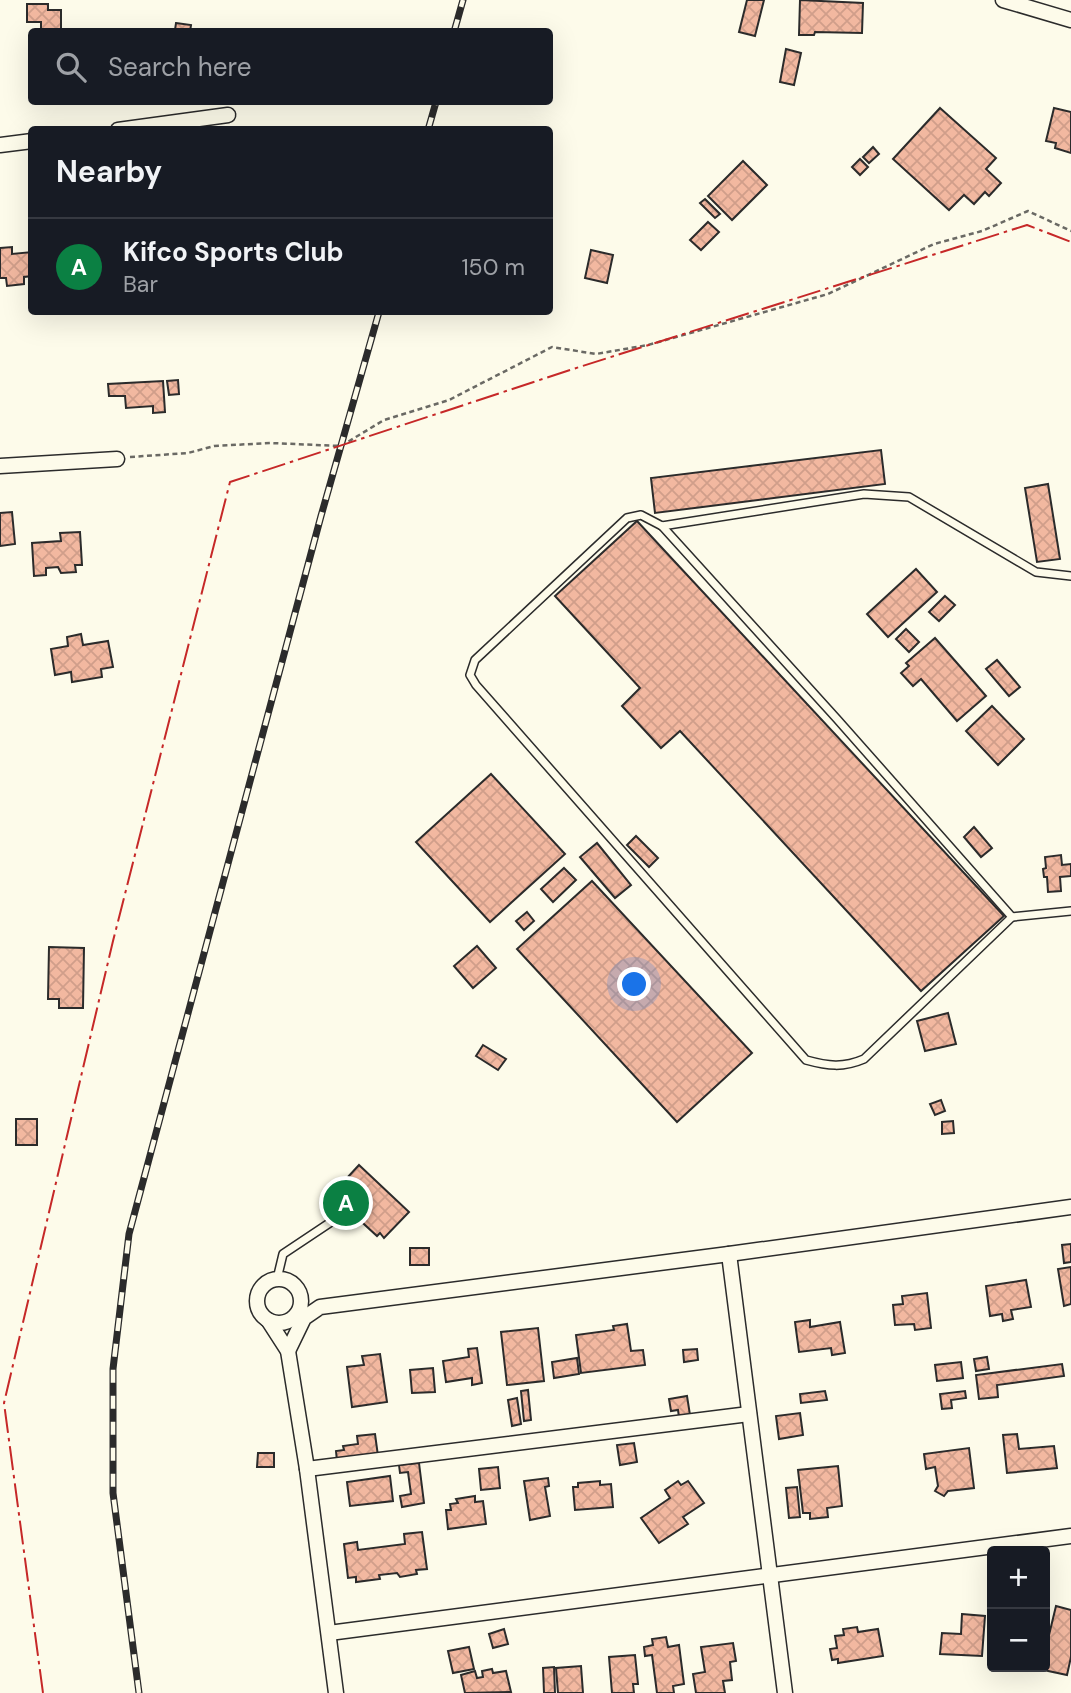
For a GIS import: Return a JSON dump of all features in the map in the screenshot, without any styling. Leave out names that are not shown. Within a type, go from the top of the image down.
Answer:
[{"type":"street","points":[[1003,0],[1071,20]]},
{"type":"street","points":[[147,126],[228,115]]},
{"type":"street","points":[[0,145],[28,142]]},
{"type":"street","points":[[0,466],[117,458]]},
{"type":"street","points":[[300,1300],[320,1307],[1071,1206]]},
{"type":"street","points":[[729,1254],[785,1693]]},
{"type":"street","points":[[295,1333],[300,1300],[290,1282],[277,1279],[264,1284],[258,1297],[260,1310],[288,1351],[307,1469],[336,1693]]},
{"type":"street","points":[[268,1320],[274,1323],[288,1322],[298,1313],[300,1300]]},
{"type":"street","points":[[288,1351],[304,1318],[320,1307]]},
{"type":"street","points":[[307,1469],[750,1414]]},
{"type":"street","points":[[328,1633],[1071,1536]]},
{"type":"lane","points":[[662,526],[864,494],[909,497],[1036,572],[1071,576]]},
{"type":"lane","points":[[1012,917],[662,526],[641,515],[626,518],[475,660],[470,675],[485,695],[806,1060],[830,1067],[848,1066],[864,1059],[1012,917],[1071,911]]},
{"type":"lane","points":[[277,1279],[283,1254],[331,1222]]},
{"type":"path","points":[[117,458],[188,453],[214,446],[270,443],[341,446],[384,420],[449,400],[552,347],[596,354],[648,345],[828,294],[934,244],[982,231],[1028,211],[1071,231]]},
{"type":"building","points":[[747,0],[764,0],[755,36],[739,32]]},
{"type":"building","points":[[800,0],[863,3],[862,33],[815,32],[814,35],[799,35]]},
{"type":"building","points":[[27,4],[48,4],[48,10],[61,10],[61,28],[41,28],[41,22],[27,22]]},
{"type":"building","points":[[176,23],[191,25],[191,28],[175,28]]},
{"type":"building","points":[[786,49],[801,53],[794,85],[780,82]]},
{"type":"building","points":[[940,108],[996,158],[986,169],[1001,183],[989,196],[985,192],[974,204],[964,195],[949,210],[893,159]]},
{"type":"building","points":[[1054,108],[1071,112],[1071,153],[1055,148],[1056,143],[1046,141]]},
{"type":"building","points":[[873,147],[879,154],[869,163],[863,157]]},
{"type":"building","points":[[860,159],[868,167],[860,175],[852,167]]},
{"type":"building","points":[[743,161],[767,185],[732,220],[708,196]]},
{"type":"building","points":[[705,199],[720,214],[715,218],[700,203]]},
{"type":"building","points":[[708,222],[719,232],[701,250],[690,240]]},
{"type":"building","points":[[12,247],[12,254],[28,252],[28,276],[24,277],[24,284],[7,286],[6,278],[0,278],[0,248]]},
{"type":"building","points":[[591,250],[613,255],[607,283],[585,278]]},
{"type":"building","points":[[178,380],[179,394],[169,395],[167,381]]},
{"type":"building","points":[[163,381],[165,412],[153,413],[153,406],[126,408],[125,396],[109,396],[108,384]]},
{"type":"building","points":[[881,450],[885,484],[655,513],[651,478]]},
{"type":"building","points":[[1048,484],[1060,559],[1037,562],[1025,488]]},
{"type":"building","points":[[12,512],[15,544],[0,546],[0,513]]},
{"type":"building","points":[[637,521],[1004,916],[921,991],[680,731],[661,748],[622,706],[640,688],[555,596]]},
{"type":"building","points":[[80,532],[82,565],[75,565],[76,572],[61,573],[58,567],[46,568],[46,575],[34,576],[32,543],[61,541],[60,533]]},
{"type":"building","points":[[916,569],[937,592],[888,637],[867,614]]},
{"type":"building","points":[[945,596],[955,605],[939,621],[929,612]]},
{"type":"building","points":[[906,629],[919,642],[909,652],[896,639]]},
{"type":"building","points":[[81,634],[83,645],[108,641],[113,667],[101,669],[102,677],[72,682],[71,672],[55,675],[51,649],[68,646],[67,637]]},
{"type":"building","points":[[935,638],[986,696],[957,721],[921,679],[913,686],[901,673],[909,666],[906,663]]},
{"type":"building","points":[[997,660],[1020,687],[1009,696],[986,669]]},
{"type":"building","points":[[992,706],[1024,739],[998,765],[966,731]]},
{"type":"building","points":[[491,774],[565,854],[490,922],[416,842]]},
{"type":"building","points":[[974,827],[992,848],[981,857],[964,837]]},
{"type":"building","points":[[636,836],[658,858],[649,867],[627,845]]},
{"type":"building","points":[[597,843],[631,885],[615,898],[580,857]]},
{"type":"building","points":[[1061,855],[1062,865],[1071,864],[1071,876],[1060,877],[1061,891],[1048,892],[1047,877],[1044,877],[1043,869],[1046,868],[1045,857]]},
{"type":"building","points":[[564,868],[576,880],[553,902],[541,889]]},
{"type":"building","points":[[592,881],[752,1053],[677,1122],[517,949]]},
{"type":"building","points":[[527,912],[534,921],[524,930],[516,921]]},
{"type":"building","points":[[477,946],[496,968],[473,988],[454,966]]},
{"type":"building","points":[[49,947],[84,948],[83,1008],[59,1008],[59,999],[48,999]]},
{"type":"building","points":[[948,1013],[956,1044],[925,1051],[917,1021]]},
{"type":"building","points":[[483,1045],[506,1059],[498,1070],[476,1056]]},
{"type":"building","points":[[941,1100],[945,1111],[935,1115],[930,1104]]},
{"type":"building","points":[[16,1119],[37,1119],[37,1145],[16,1145]]},
{"type":"building","points":[[953,1121],[954,1133],[942,1134],[942,1122]]},
{"type":"building","points":[[359,1165],[409,1212],[384,1238],[380,1233],[377,1236],[340,1202],[344,1199],[335,1191]]},
{"type":"building","points":[[1071,1244],[1071,1262],[1064,1263],[1062,1245]]},
{"type":"building","points":[[410,1248],[429,1248],[429,1265],[410,1265]]},
{"type":"building","points":[[1071,1267],[1071,1304],[1064,1306],[1058,1269]]},
{"type":"building","points":[[1026,1280],[1031,1307],[1011,1310],[1013,1319],[1003,1321],[1002,1314],[990,1316],[986,1286]]},
{"type":"building","points":[[927,1293],[931,1328],[915,1330],[914,1324],[895,1325],[893,1305],[903,1304],[902,1296]]},
{"type":"building","points":[[810,1320],[810,1327],[840,1322],[845,1353],[832,1355],[831,1348],[799,1352],[795,1322]]},
{"type":"building","points":[[627,1324],[631,1351],[643,1350],[645,1365],[581,1373],[576,1335],[614,1330],[613,1326]]},
{"type":"building","points":[[538,1328],[544,1381],[507,1385],[501,1332]]},
{"type":"building","points":[[477,1348],[482,1383],[472,1385],[472,1378],[446,1382],[443,1361],[469,1357],[468,1349]]},
{"type":"building","points":[[697,1349],[698,1360],[684,1362],[683,1350]]},
{"type":"building","points":[[380,1354],[387,1402],[352,1407],[347,1367],[364,1365],[362,1356]]},
{"type":"building","points":[[987,1357],[989,1369],[976,1371],[974,1359]]},
{"type":"building","points":[[577,1358],[579,1374],[554,1378],[552,1362]]},
{"type":"building","points":[[961,1362],[963,1378],[937,1381],[935,1365]]},
{"type":"building","points":[[1062,1364],[1064,1376],[997,1385],[998,1397],[979,1399],[976,1375]]},
{"type":"building","points":[[433,1368],[435,1392],[412,1393],[410,1370]]},
{"type":"building","points":[[528,1390],[531,1420],[524,1421],[521,1391]]},
{"type":"building","points":[[825,1391],[827,1400],[801,1403],[800,1394]]},
{"type":"building","points":[[965,1391],[966,1398],[951,1400],[952,1408],[942,1409],[940,1394]]},
{"type":"building","points":[[687,1396],[690,1415],[679,1417],[678,1410],[671,1411],[669,1399]]},
{"type":"building","points":[[517,1398],[521,1424],[512,1426],[508,1400]]},
{"type":"building","points":[[800,1413],[803,1435],[779,1439],[776,1416]]},
{"type":"building","points":[[375,1434],[378,1456],[337,1461],[336,1451],[344,1450],[343,1446],[358,1444],[357,1436]]},
{"type":"building","points":[[1017,1434],[1019,1449],[1054,1446],[1057,1468],[1007,1473],[1003,1435]]},
{"type":"building","points":[[634,1443],[637,1462],[620,1465],[617,1445]]},
{"type":"building","points":[[969,1448],[974,1488],[948,1491],[944,1496],[935,1491],[938,1486],[935,1467],[926,1469],[924,1454]]},
{"type":"building","points":[[258,1453],[274,1453],[274,1467],[257,1467]]},
{"type":"building","points":[[419,1463],[424,1503],[402,1507],[400,1496],[411,1494],[408,1472],[400,1473],[399,1465]]},
{"type":"building","points":[[838,1466],[842,1506],[827,1508],[828,1517],[810,1519],[810,1513],[803,1513],[798,1470]]},
{"type":"building","points":[[498,1467],[500,1488],[481,1490],[479,1469]]},
{"type":"building","points":[[390,1476],[393,1501],[350,1506],[347,1482]]},
{"type":"building","points":[[548,1478],[549,1486],[545,1487],[550,1516],[530,1520],[524,1481]]},
{"type":"building","points":[[600,1481],[600,1485],[611,1484],[613,1507],[575,1510],[573,1487],[578,1487],[578,1483]]},
{"type":"building","points":[[678,1481],[681,1485],[688,1481],[704,1503],[683,1517],[688,1524],[659,1543],[641,1518],[670,1498],[665,1490]]},
{"type":"building","points":[[797,1487],[800,1517],[789,1518],[786,1488]]},
{"type":"building","points":[[475,1496],[475,1502],[483,1501],[486,1524],[448,1529],[446,1510],[451,1510],[450,1504],[458,1503],[456,1499]]},
{"type":"building","points":[[422,1532],[427,1569],[416,1570],[417,1574],[400,1577],[397,1573],[379,1575],[380,1579],[356,1582],[356,1577],[348,1578],[344,1544],[357,1542],[358,1550],[405,1544],[404,1534]]},
{"type":"building","points":[[1056,1606],[1071,1610],[1071,1657],[1067,1675],[1050,1671],[1050,1631]]},
{"type":"building","points":[[962,1614],[985,1616],[982,1656],[940,1654],[942,1633],[961,1634]]},
{"type":"building","points":[[857,1627],[858,1632],[878,1629],[883,1656],[838,1663],[838,1659],[832,1660],[830,1649],[837,1648],[835,1636],[844,1635],[843,1629]]},
{"type":"building","points":[[504,1629],[508,1644],[493,1648],[489,1634]]},
{"type":"building","points":[[666,1637],[668,1647],[679,1645],[684,1684],[673,1686],[674,1693],[657,1693],[652,1655],[645,1656],[644,1647],[653,1645],[652,1639]]},
{"type":"building","points":[[733,1643],[736,1661],[730,1662],[732,1680],[723,1681],[725,1693],[696,1693],[693,1674],[705,1672],[701,1647]]},
{"type":"building","points":[[469,1647],[474,1669],[453,1673],[448,1651]]},
{"type":"building","points":[[635,1655],[638,1684],[633,1684],[634,1693],[612,1693],[609,1657]]},
{"type":"building","points":[[581,1666],[583,1693],[558,1693],[556,1668]]},
{"type":"building","points":[[554,1667],[555,1693],[544,1693],[543,1668]]},
{"type":"building","points":[[492,1669],[493,1673],[506,1671],[511,1692],[465,1693],[461,1675],[475,1671],[477,1678],[483,1677],[482,1671]]},
{"type":"railway","points":[[455,28],[463,0]]},
{"type":"railway","points":[[429,126],[435,105]]},
{"type":"railway","points":[[139,1693],[113,1493],[113,1369],[129,1234],[321,516],[378,315]]},
{"type":"power","points":[[43,1693],[4,1403],[113,941],[230,482],[570,370],[1027,225],[1071,242]]},
{"type":"place","name":"Kifco Sports Club","points":[[346,1203]]}]
